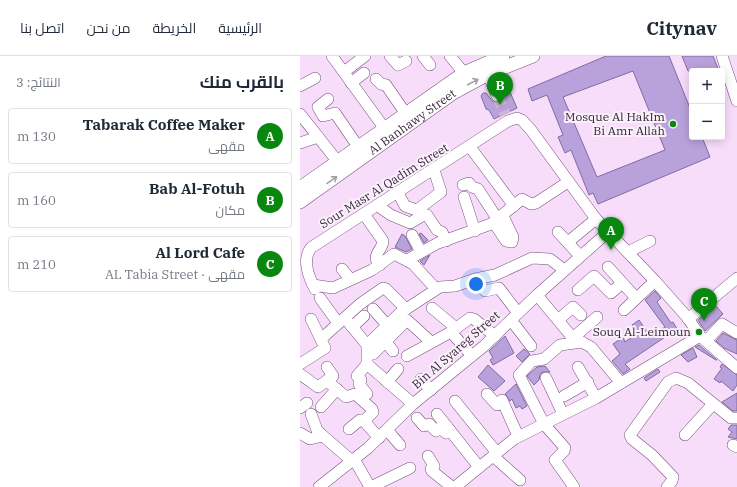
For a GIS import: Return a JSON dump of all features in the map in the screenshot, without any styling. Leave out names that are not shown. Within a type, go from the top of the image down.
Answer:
[{"type":"main road","name":"Al Banhawy Street","points":[[300,188],[464,73],[491,59],[503,56]]},
{"type":"main road","name":"Al Banhawy Street","points":[[300,202],[453,93],[488,74],[533,56]]},
{"type":"street","points":[[332,56],[385,129]]},
{"type":"street","points":[[344,72],[365,56]]},
{"type":"street","points":[[390,56],[398,65],[406,61]]},
{"type":"street","points":[[450,56],[464,73]]},
{"type":"street","points":[[722,56],[734,86],[737,101]]},
{"type":"street","points":[[352,83],[364,73]]},
{"type":"street","points":[[488,74],[497,96]]},
{"type":"street","points":[[300,86],[314,78]]},
{"type":"street","points":[[376,79],[381,84],[386,85],[406,114]]},
{"type":"street","points":[[328,100],[318,107],[323,116],[335,113],[359,148]]},
{"type":"street","points":[[300,114],[338,162]]},
{"type":"street","name":"Sour Masr Al Qadim Street","points":[[413,404],[387,382],[347,324],[316,291],[308,270],[307,260],[309,250],[470,147],[507,117],[522,120],[568,182]]},
{"type":"street","points":[[300,143],[318,137]]},
{"type":"street","points":[[470,147],[514,206]]},
{"type":"street","points":[[378,206],[391,215],[410,223],[441,192],[434,170]]},
{"type":"street","points":[[407,260],[446,240],[475,231],[498,219],[522,199],[530,204],[536,203],[568,182],[596,219],[655,281],[703,339],[737,368]]},
{"type":"street","points":[[463,184],[468,183],[479,190],[498,219]]},
{"type":"street","points":[[398,193],[406,206],[430,217],[437,230],[442,232],[446,240]]},
{"type":"street","points":[[464,197],[475,231]]},
{"type":"street","points":[[364,214],[383,240],[381,248],[376,254],[376,258],[380,265]]},
{"type":"street","points":[[568,242],[596,219]]},
{"type":"street","points":[[558,232],[580,256]]},
{"type":"street","name":"Bin Al Syareg Street","points":[[319,487],[383,434],[413,404],[495,336],[536,294],[608,232]]},
{"type":"street","points":[[412,235],[421,252]]},
{"type":"street","points":[[628,252],[650,241]]},
{"type":"street","points":[[316,291],[319,285],[331,289],[380,265],[394,254],[407,260],[416,267],[436,289]]},
{"type":"street","points":[[382,338],[387,324],[436,289],[455,286],[475,278],[495,275],[532,258],[550,259],[564,270]]},
{"type":"street","points":[[608,267],[636,298]]},
{"type":"street","points":[[342,269],[350,279]]},
{"type":"street","points":[[578,290],[594,276],[611,293],[622,283]]},
{"type":"street","points":[[688,319],[737,278]]},
{"type":"street","points":[[624,310],[655,281]]},
{"type":"street","points":[[347,324],[383,288],[386,289],[406,309]]},
{"type":"street","points":[[485,291],[499,288],[531,346]]},
{"type":"street","points":[[536,294],[558,320],[578,340],[590,347],[621,383]]},
{"type":"street","points":[[558,320],[573,307],[581,315]]},
{"type":"street","points":[[432,308],[453,330],[472,356]]},
{"type":"street","points":[[321,339],[368,313],[387,324]]},
{"type":"street","points":[[574,487],[555,460],[564,452],[565,448],[544,424],[520,376],[532,361],[544,359],[564,344],[578,340],[597,317]]},
{"type":"street","points":[[407,356],[472,318],[495,336]]},
{"type":"street","points":[[300,364],[325,350],[325,346],[311,319]]},
{"type":"street","points":[[367,394],[359,384],[361,380],[357,376],[369,354],[382,338],[407,320],[431,342]]},
{"type":"street","points":[[455,487],[518,436],[596,398],[703,339],[722,324],[737,333]]},
{"type":"street","points":[[382,338],[394,351]]},
{"type":"street","points":[[300,374],[304,383],[318,387],[333,375],[327,367]]},
{"type":"street","points":[[578,367],[596,398]]},
{"type":"street","points":[[387,382],[398,369]]},
{"type":"street","points":[[420,378],[431,390]]},
{"type":"street","points":[[546,378],[563,414]]},
{"type":"street","points":[[670,483],[660,462],[632,439],[631,432],[672,379],[679,379],[688,383],[731,418],[737,418]]},
{"type":"street","points":[[327,381],[348,398],[355,394],[372,409],[372,413],[364,420],[360,420],[349,429]]},
{"type":"street","points":[[564,396],[588,382]]},
{"type":"street","points":[[321,407],[337,389]]},
{"type":"street","points":[[487,394],[497,405],[502,400],[518,436]]},
{"type":"street","points":[[456,401],[495,454],[520,480]]},
{"type":"street","points":[[685,435],[713,404]]},
{"type":"street","points":[[311,414],[317,430],[353,460],[370,487],[410,468]]},
{"type":"street","points":[[437,414],[451,429],[479,467]]},
{"type":"street","points":[[417,418],[424,426],[429,424],[436,431],[441,428],[447,433],[451,429]]},
{"type":"street","points":[[364,420],[400,445]]},
{"type":"street","points":[[300,433],[310,439],[323,436]]},
{"type":"street","points":[[428,456],[434,466],[431,469],[432,471],[452,487]]},
{"type":"building","name":"Mosque Al HakIm Bi Amr Allah","points":[[606,56],[669,56],[689,106],[689,140],[703,140],[710,157],[598,204],[593,193],[589,195],[571,150],[565,153],[558,137],[563,135],[547,95],[532,101],[528,89]],"holes":[[[633,71],[665,150],[597,177],[563,97]]]},
{"type":"building","points":[[682,56],[713,56],[718,68],[689,68],[688,71]]},
{"type":"building","points":[[500,86],[502,86],[506,94],[510,92],[517,108],[494,119],[489,110],[486,109],[481,96],[483,93],[486,93],[493,102],[503,103],[504,94]]},
{"type":"building","points":[[421,233],[428,240],[424,243],[419,234]]},
{"type":"building","points":[[402,234],[405,236],[412,249],[406,252],[395,247]]},
{"type":"building","points":[[430,255],[424,265],[420,261]]},
{"type":"building","points":[[655,291],[661,298],[657,302],[671,323],[673,322],[677,329],[625,364],[630,369],[623,374],[612,361],[620,354],[613,344],[623,337],[625,342],[638,333],[632,325],[639,320],[651,337],[665,327],[645,300]]},
{"type":"building","points":[[715,305],[723,314],[705,331],[698,320]]},
{"type":"building","points":[[723,333],[737,340],[737,354],[724,348],[716,341]]},
{"type":"building","points":[[505,336],[514,353],[493,365],[490,360],[493,358],[489,351]]},
{"type":"building","points":[[699,345],[717,360],[695,347]]},
{"type":"building","points":[[693,348],[697,357],[688,362],[681,355]]},
{"type":"building","points":[[524,349],[530,354],[522,362],[516,356]]},
{"type":"building","points":[[722,364],[737,375],[737,385],[733,391],[721,381],[720,383],[714,379],[722,368],[720,367]]},
{"type":"building","points":[[488,365],[505,381],[494,391],[478,377]]},
{"type":"building","points":[[545,366],[550,372],[543,372],[540,374],[539,380],[534,385],[527,376],[537,367]]},
{"type":"building","points":[[658,369],[660,372],[646,381],[644,378]]},
{"type":"building","points":[[516,384],[527,406],[522,409],[520,406],[516,408],[512,399],[510,401],[505,394]]},
{"type":"building","points":[[737,393],[737,411],[733,411],[722,402]]},
{"type":"building","points":[[731,425],[737,425],[737,439],[728,437],[732,432],[728,429]]},
{"type":"tunnel","points":[[497,96],[505,114]]},
{"type":"place","name":"Bab Al-Fotuh","points":[[500,105]]},
{"type":"place","name":"Mosque Al HakIm Bi Amr Allah","points":[[673,124]]},
{"type":"place","name":"Tabarak Coffee Maker","points":[[611,250]]},
{"type":"place","name":"Al Lord Cafe","points":[[704,321]]},
{"type":"place","name":"Souq Al-Leimoun","points":[[699,332]]}]
